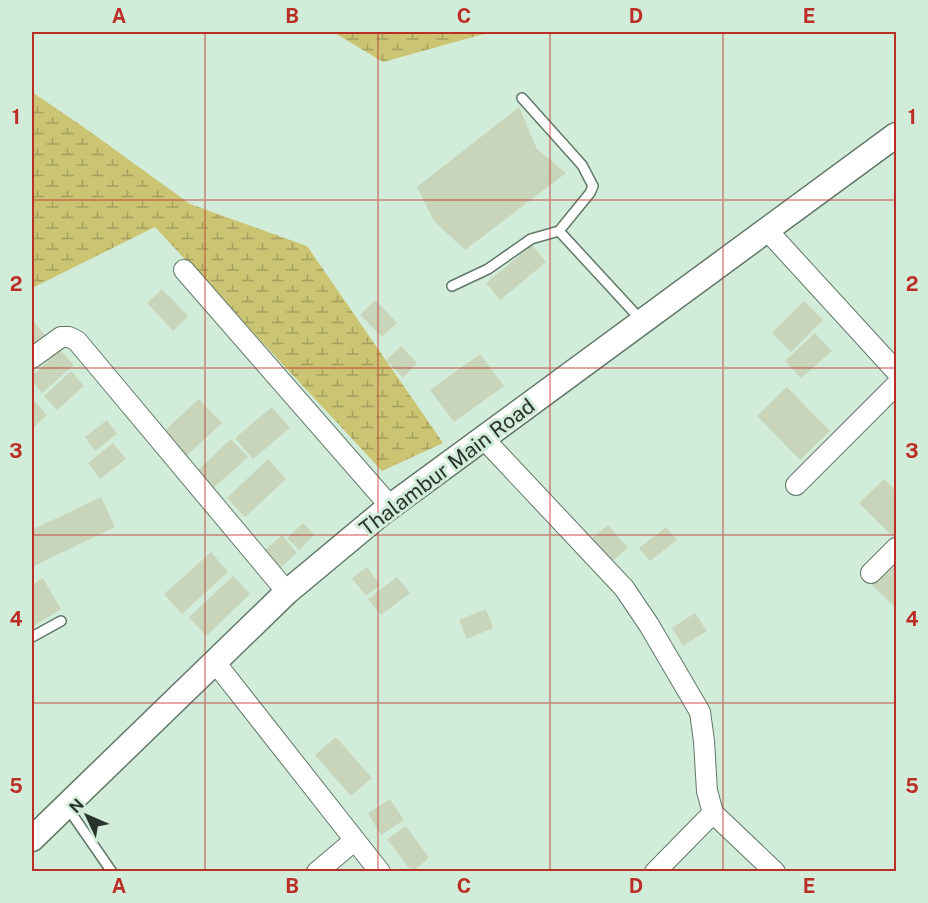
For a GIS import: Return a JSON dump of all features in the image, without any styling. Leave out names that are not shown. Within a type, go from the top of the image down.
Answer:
[{"type":"street","name":"Thalambur Main Road","points":[[32,839],[287,592],[390,506],[897,135]]},
{"type":"street","points":[[766,230],[897,372]]},
{"type":"street","points":[[184,270],[390,506]]},
{"type":"street","points":[[32,358],[61,337],[69,337],[77,341],[287,592]]},
{"type":"street","points":[[796,485],[897,385]]},
{"type":"street","points":[[484,439],[624,588],[649,625],[700,712],[707,790],[713,813],[775,872]]},
{"type":"street","points":[[870,573],[896,548]]},
{"type":"street","points":[[214,661],[380,872]]},
{"type":"street","points":[[655,872],[713,813]]},
{"type":"street","points":[[318,872],[355,840]]},
{"type":"lane","points":[[452,286],[488,269],[531,239],[559,231],[590,193],[593,186],[582,165],[522,98]]},
{"type":"lane","points":[[559,231],[642,321]]},
{"type":"lane","points":[[32,638],[61,621]]},
{"type":"lane","points":[[66,806],[112,872]]},
{"type":"green space","points":[[333,32],[491,32],[383,62]]},
{"type":"green space","points":[[32,92],[190,204],[307,246],[443,443],[382,471],[155,227],[32,288]]},
{"type":"building","points":[[519,107],[537,149],[566,173],[465,250],[434,221],[417,187]]},
{"type":"building","points":[[532,245],[546,262],[500,300],[486,283]]},
{"type":"building","points":[[162,289],[188,316],[173,331],[147,303]]},
{"type":"building","points":[[375,300],[397,323],[382,337],[360,315]]},
{"type":"building","points":[[804,301],[823,320],[791,352],[772,333]]},
{"type":"building","points":[[35,323],[48,339],[32,353],[32,326]]},
{"type":"building","points":[[815,333],[832,351],[801,378],[785,361]]},
{"type":"building","points":[[401,346],[417,363],[403,378],[386,360]]},
{"type":"building","points":[[60,350],[74,365],[42,393],[32,381],[32,376]]},
{"type":"building","points":[[480,354],[504,386],[454,422],[430,390]]},
{"type":"building","points":[[71,371],[84,386],[57,410],[44,396]]},
{"type":"building","points":[[787,387],[830,431],[800,460],[757,416]]},
{"type":"building","points":[[32,398],[47,415],[32,429]]},
{"type":"building","points":[[199,399],[222,423],[184,458],[162,433]]},
{"type":"building","points":[[272,407],[290,428],[253,459],[235,438]]},
{"type":"building","points":[[107,420],[117,434],[95,451],[85,437]]},
{"type":"building","points":[[231,439],[248,457],[211,490],[195,473]]},
{"type":"building","points":[[113,443],[126,459],[100,479],[88,463]]},
{"type":"building","points":[[268,459],[286,479],[245,517],[227,498]]},
{"type":"building","points":[[884,479],[896,491],[896,535],[894,538],[859,503]]},
{"type":"building","points":[[101,497],[115,527],[34,566],[32,530]]},
{"type":"building","points":[[303,523],[314,535],[299,550],[287,538]]},
{"type":"building","points":[[608,525],[628,548],[611,562],[591,539]]},
{"type":"building","points":[[666,527],[677,540],[650,561],[639,548]]},
{"type":"building","points":[[282,535],[297,553],[279,569],[264,551]]},
{"type":"building","points":[[211,552],[228,572],[182,614],[164,594]]},
{"type":"building","points":[[892,561],[896,565],[896,608],[871,584]]},
{"type":"building","points":[[367,567],[380,585],[366,596],[352,578]]},
{"type":"building","points":[[233,576],[250,594],[206,636],[189,617]]},
{"type":"building","points":[[397,577],[410,593],[381,615],[368,599]]},
{"type":"building","points":[[43,578],[61,609],[32,627],[32,585]]},
{"type":"building","points":[[486,609],[493,628],[467,639],[459,620]]},
{"type":"building","points":[[695,613],[707,631],[683,646],[672,628]]},
{"type":"building","points":[[336,737],[372,778],[351,796],[315,755]]},
{"type":"building","points":[[390,799],[404,820],[381,835],[368,813]]},
{"type":"building","points":[[406,826],[429,858],[412,872],[387,839]]}]
